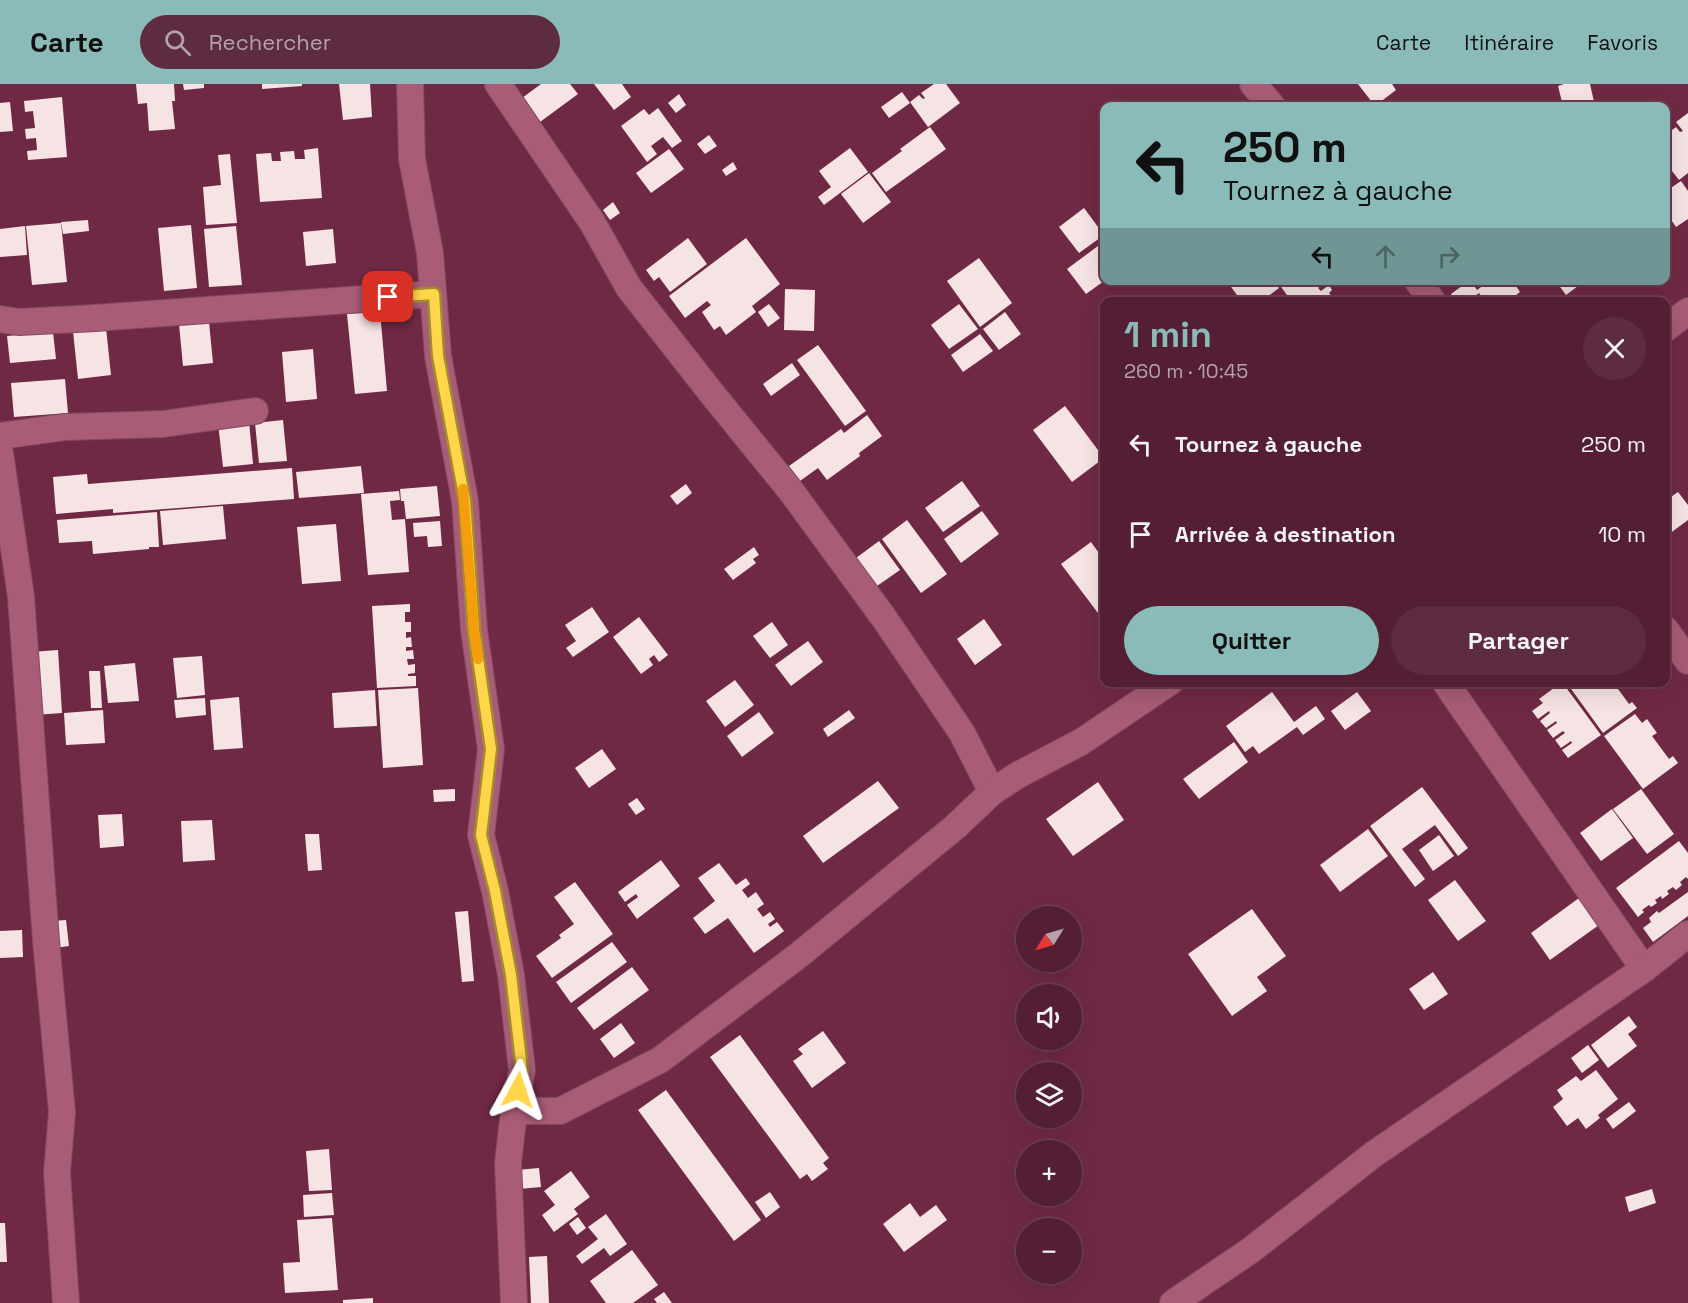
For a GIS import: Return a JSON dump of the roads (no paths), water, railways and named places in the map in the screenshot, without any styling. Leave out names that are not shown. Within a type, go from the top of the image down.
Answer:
[{"type":"street","points":[[410,84],[412,159],[430,253],[438,356],[465,501],[474,630],[491,749],[481,835],[495,891],[511,975],[522,1070],[514,1111],[508,1163],[514,1303]]},
{"type":"street","points":[[498,84],[592,222],[629,288],[712,395],[791,491],[884,618],[962,733],[992,792]]},
{"type":"street","points":[[1253,84],[1269,102]]},
{"type":"street","points":[[0,319],[19,322],[95,318],[434,294]]},
{"type":"street","points":[[1670,325],[1688,311]]},
{"type":"street","points":[[0,436],[65,427],[163,424],[255,411]]},
{"type":"street","points":[[0,453],[21,597],[46,941],[62,1112],[57,1173],[66,1303]]},
{"type":"street","points":[[1674,629],[1688,661]]},
{"type":"street","points":[[514,1111],[560,1111],[660,1060],[799,955],[955,827],[992,792],[1018,775],[1081,742],[1163,687]]},
{"type":"street","points":[[1448,687],[1644,969]]},
{"type":"street","points":[[1173,1303],[1251,1250],[1374,1154],[1644,969],[1688,934]]}]
